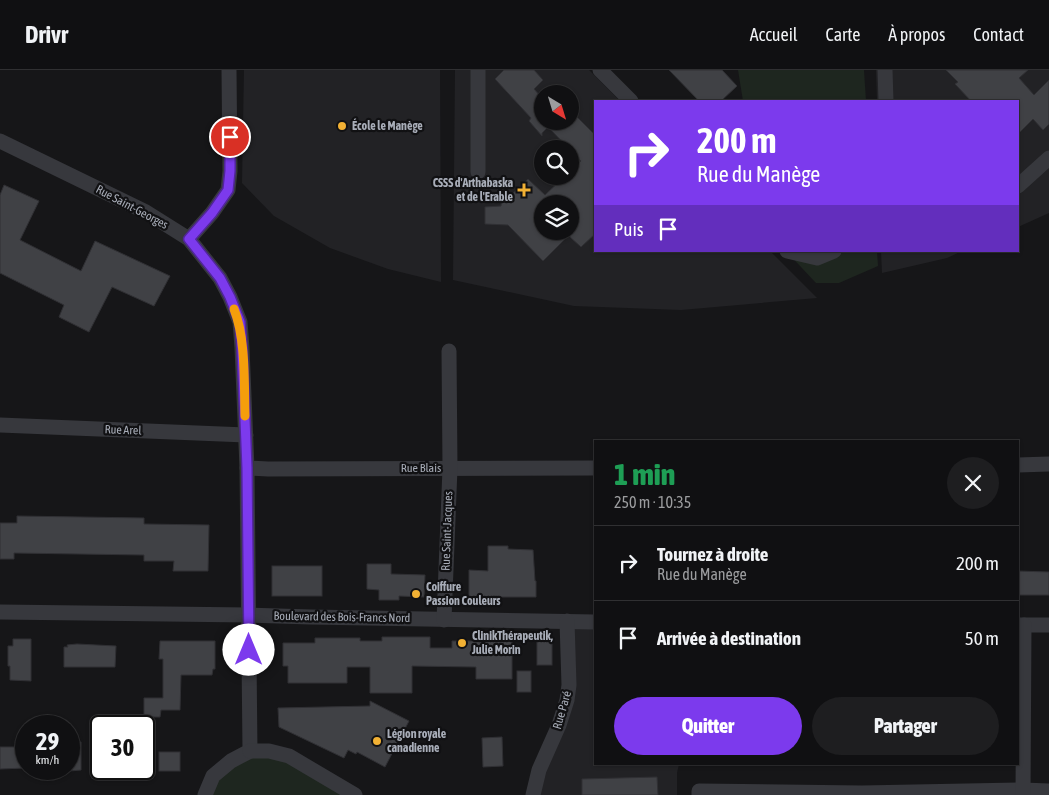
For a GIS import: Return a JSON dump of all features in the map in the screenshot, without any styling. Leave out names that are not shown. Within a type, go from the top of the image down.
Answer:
[{"type":"street","points":[[189,239],[212,213],[228,190],[230,171],[229,70]]},
{"type":"street","points":[[478,70],[478,172]]},
{"type":"street","points":[[600,70],[629,100]]},
{"type":"street","points":[[885,70],[886,100]]},
{"type":"street","name":"Rue Saint-Georges","points":[[1,143],[146,212],[189,239],[220,278],[230,297],[240,322],[246,435],[250,751]]},
{"type":"street","points":[[1019,185],[1049,158]]},
{"type":"street","points":[[792,252],[817,258],[832,252]]},
{"type":"street","name":"Rue Saint-Jacques","points":[[444,620],[450,468],[449,351]]},
{"type":"street","name":"Rue Arel","points":[[0,425],[246,435]]},
{"type":"street","points":[[1019,465],[1049,464]]},
{"type":"street","name":"Rue Blais","points":[[247,468],[594,468]]},
{"type":"street","name":"Boulevard des Bois-Francs Nord","points":[[0,612],[594,622]]},
{"type":"street","name":"Rue Paré","points":[[534,795],[539,770],[567,700],[569,685],[568,622]]},
{"type":"street","points":[[1023,792],[1021,625],[1049,625]]},
{"type":"street","points":[[205,795],[213,776],[231,761],[250,751],[269,751],[289,756],[355,795]]},
{"type":"street","points":[[700,795],[699,791],[862,794],[1049,791]]},
{"type":"shaded area","name":"École le Manège","points":[[244,70],[440,70],[441,282],[388,269],[330,248],[274,216],[242,183]]},
{"type":"shaded area","name":"CSSS d'Arthabaska et de l'Erable","points":[[455,70],[589,70],[619,100],[594,100],[594,252],[771,252],[817,298],[681,310],[574,306],[453,280]]},
{"type":"shaded area","points":[[738,70],[864,70],[866,100],[743,100]]},
{"type":"shaded area","points":[[876,70],[1049,70],[1049,213],[1019,227],[1019,100],[877,100]]},
{"type":"shaded area","points":[[787,252],[877,252],[878,266],[839,283],[816,283]]},
{"type":"shaded area","points":[[881,252],[960,252],[947,258],[882,273]]},
{"type":"shaded area","points":[[567,621],[594,622],[594,765],[679,765],[677,795],[533,795],[559,725]]},
{"type":"shaded area","points":[[269,751],[355,795],[205,795],[231,761]]},
{"type":"building","points":[[504,70],[534,70],[543,80],[538,85],[534,85],[534,127],[529,121],[531,118],[495,79]]},
{"type":"building","points":[[669,70],[722,70],[737,86],[722,100],[698,100]]},
{"type":"building","points":[[946,70],[1028,70],[1019,78],[1034,95],[1049,80],[1049,124],[1043,130],[1033,119],[1019,133],[1019,100],[970,100],[955,84],[958,82]]},
{"type":"building","points":[[579,119],[594,134],[594,235],[581,247],[573,240],[579,240],[579,195],[545,195],[556,185],[579,185],[579,163],[581,161],[579,159],[579,140],[561,140],[551,130],[579,130]]},
{"type":"building","points":[[537,130],[545,130],[542,136]]},
{"type":"building","points":[[528,179],[545,195],[534,195],[534,240],[564,240],[543,261],[508,225],[485,224],[485,207],[501,206],[502,195],[509,197]]},
{"type":"building","points":[[4,185],[39,201],[20,240],[81,271],[95,241],[170,276],[154,306],[112,287],[89,332],[59,317],[64,305],[0,273],[0,195]]},
{"type":"building","points":[[17,516],[144,518],[144,524],[209,525],[208,571],[173,571],[174,561],[144,561],[144,555],[14,553],[14,559],[0,559],[0,523],[17,523]]},
{"type":"building","points":[[488,546],[508,546],[508,549],[533,550],[536,597],[469,597],[469,570],[488,571]]},
{"type":"building","points":[[367,564],[391,564],[391,574],[425,575],[424,597],[399,596],[399,600],[379,600],[379,590],[367,589]]},
{"type":"building","points":[[272,566],[322,566],[322,596],[272,596]]},
{"type":"building","points":[[1019,571],[1049,572],[1049,595],[1019,595]]},
{"type":"building","points":[[382,637],[430,637],[430,648],[452,648],[452,641],[512,639],[512,679],[476,679],[476,667],[412,666],[412,693],[370,693],[370,667],[347,667],[347,683],[288,683],[288,666],[283,666],[283,643],[315,643],[315,638],[360,638],[360,641],[382,641]]},
{"type":"building","points":[[13,639],[31,639],[31,681],[10,680],[8,646],[13,646]]},
{"type":"building","points":[[537,640],[552,640],[552,665],[537,665]]},
{"type":"building","points":[[160,641],[215,641],[215,669],[213,669],[212,675],[181,675],[180,710],[161,710],[160,717],[155,717],[155,715],[144,715],[144,698],[163,698],[163,659],[159,659]]},
{"type":"building","points":[[77,644],[116,646],[115,667],[64,667],[64,647]]},
{"type":"building","points":[[517,671],[531,671],[531,692],[517,692]]},
{"type":"building","points":[[370,701],[409,721],[385,767],[357,752],[356,754],[348,750],[344,758],[279,727],[278,708],[370,706]]},
{"type":"building","points":[[502,737],[503,766],[483,767],[482,738]]},
{"type":"building","points":[[80,742],[81,742],[80,770]]},
{"type":"building","points":[[0,747],[15,747],[15,768],[0,769]]},
{"type":"building","points":[[159,752],[180,752],[180,771],[159,771]]},
{"type":"building","points":[[657,777],[658,795],[582,795],[582,779]]},
{"type":"slow traffic","points":[[234,309],[240,322],[245,416]]},
{"type":"place","name":"École le Manège","points":[[342,126]]},
{"type":"place","name":"CSSS d'Arthabaska et de l'Erable","points":[[524,190]]},
{"type":"place","name":"Coiffure Passion Couleurs","points":[[416,594]]},
{"type":"place","name":"ClinikThérapeutik, Julie Morin","points":[[462,643]]},
{"type":"place","name":"Légion royale canadienne","points":[[377,741]]},
{"type":"route","points":[[230,137],[228,190],[212,213],[189,239],[220,278],[240,322],[247,468],[249,650]]}]
